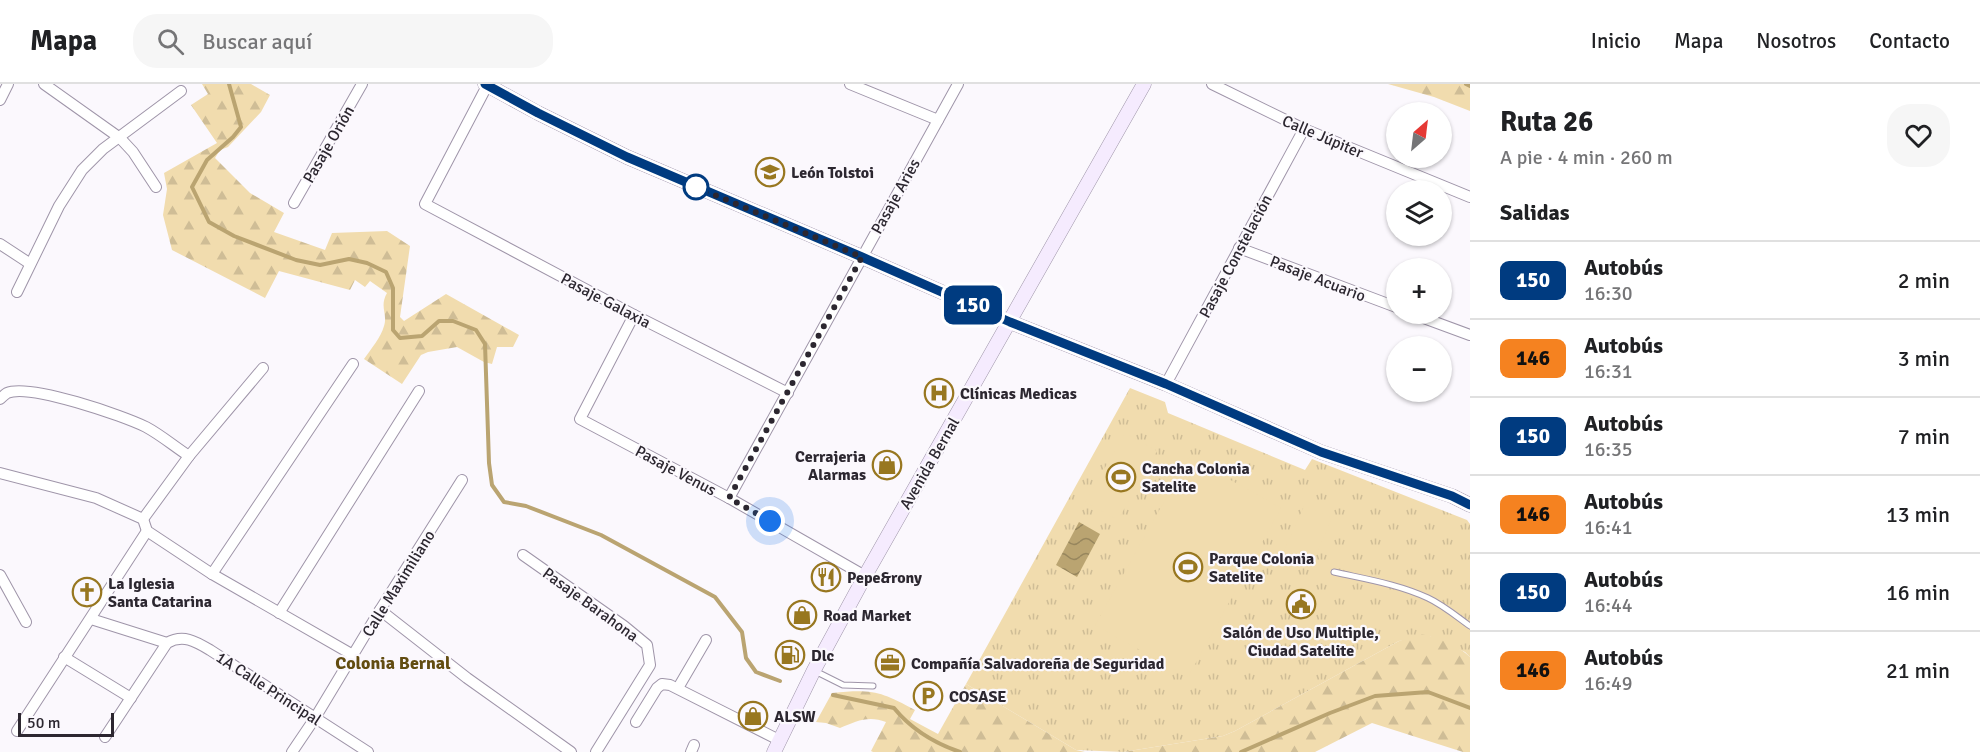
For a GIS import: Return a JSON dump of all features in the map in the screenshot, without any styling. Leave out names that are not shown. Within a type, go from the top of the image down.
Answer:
[{"type":"main road","points":[[487,84],[538,113],[627,157],[1010,322],[1166,384],[1321,452],[1452,496],[1470,505]]},
{"type":"main road","name":"Avenida Bernal","points":[[777,746],[814,670],[865,576],[1144,84]]},
{"type":"street","points":[[0,100],[8,84]]},
{"type":"street","points":[[44,84],[120,138],[133,152],[156,187]]},
{"type":"street","name":"Pasaje Orión","points":[[294,203],[362,84]]},
{"type":"street","name":"Pasaje Galaxia","points":[[487,84],[425,204],[634,315],[788,393]]},
{"type":"street","points":[[850,84],[938,120]]},
{"type":"street","name":"Pasaje Aries","points":[[729,498],[958,84]]},
{"type":"street","name":"Calle Júpiter","points":[[1212,84],[1304,129],[1470,197]]},
{"type":"street","points":[[16,292],[59,206],[77,177],[103,149],[181,91]]},
{"type":"street","name":"Pasaje Constelación","points":[[1166,384],[1304,129]]},
{"type":"street","points":[[0,244],[29,263]]},
{"type":"street","name":"Pasaje Acuario","points":[[1239,248],[1386,303]]},
{"type":"street","name":"Pasaje Venus","points":[[634,315],[580,419],[729,498],[865,576]]},
{"type":"street","points":[[1440,324],[1470,335]]},
{"type":"street","points":[[212,574],[353,364]]},
{"type":"street","points":[[143,519],[189,456],[263,368]]},
{"type":"street","points":[[279,613],[419,391]]},
{"type":"street","points":[[0,399],[8,393],[22,392],[55,397],[105,410],[147,428],[189,456]]},
{"type":"street","points":[[0,473],[96,498],[143,519],[147,531],[212,574],[353,655]]},
{"type":"street","name":"Calle Maximiliano","points":[[292,752],[462,480]]},
{"type":"street","points":[[17,731],[147,531]]},
{"type":"street","name":"Pasaje Barahona","points":[[523,555],[647,645],[650,665],[596,752]]},
{"type":"street","points":[[0,575],[26,622]]},
{"type":"street","points":[[380,610],[467,678],[571,752]]},
{"type":"street","points":[[91,619],[167,643],[105,736]]},
{"type":"street","name":"1A Calle Principal","points":[[167,643],[175,638],[196,642],[368,752]]},
{"type":"street","points":[[678,688],[706,640]]},
{"type":"street","points":[[64,657],[131,698]]},
{"type":"street","points":[[636,722],[657,688],[662,684],[678,688],[777,746]]},
{"type":"lane","points":[[1334,572],[1426,597],[1470,626]]},
{"type":"lane","points":[[814,670],[843,685],[873,686]]},
{"type":"green space","points":[[202,84],[251,84],[270,95],[261,112],[228,147],[220,150],[215,158],[250,193],[284,213],[274,232],[325,250],[332,233],[387,231],[410,246],[400,317],[404,321],[446,294],[519,335],[513,347],[497,347],[492,364],[457,347],[428,352],[421,355],[402,384],[364,359],[381,334],[385,321],[384,302],[387,293],[370,281],[365,287],[355,280],[350,290],[279,271],[265,298],[172,250],[163,215],[167,189],[164,173],[217,143],[191,105],[208,94]]},
{"type":"green space","points":[[1388,84],[1470,84],[1470,111],[1452,102]]},
{"type":"green space","points":[[1130,388],[1165,402],[1168,413],[1305,470],[1312,459],[1467,520],[1470,524],[1470,657],[1465,652],[1429,636],[1399,641],[1223,736],[1123,752],[1076,750],[966,684]]},
{"type":"green space","name":"Cancha Colonia Satelite","points":[[1125,433],[1157,451],[1118,520],[1085,502]]},
{"type":"green space","name":"Parque Colonia Satelite","points":[[1189,457],[1281,508],[1188,677],[1095,625]]},
{"type":"green space","points":[[1304,506],[1332,518],[1311,566],[1283,553]]},
{"type":"green space","points":[[1421,634],[1447,642],[1470,657],[1470,752],[1463,752],[1372,723],[1315,752],[1123,752],[1223,736],[1399,641]]},
{"type":"green space","points":[[966,684],[1076,750],[1085,752],[873,752],[871,751],[886,722],[868,719],[840,728],[816,722],[832,693],[857,691],[884,695],[915,710],[910,719],[938,734]]},
{"type":"water","points":[[1079,522],[1100,534],[1077,577],[1056,565]]},
{"type":"waterway","points":[[229,84],[241,127],[207,160],[192,187],[209,222],[234,236],[296,260],[320,265],[349,259],[367,263],[386,272],[393,288],[393,330],[400,338],[422,336],[439,321],[453,321],[476,330],[485,344],[489,463],[492,485],[504,502],[526,506],[601,535],[715,597],[742,632],[746,658],[756,672],[780,681]]},
{"type":"waterway","points":[[1466,84],[1470,86]]},
{"type":"waterway","points":[[1241,752],[1375,696],[1428,692],[1470,708]]},
{"type":"waterway","points":[[833,695],[894,708],[924,734],[960,752]]},
{"type":"bus line","name":"150","points":[[485,84],[580,135],[627,157],[1010,322],[1166,384],[1321,452],[1452,496],[1470,505]]},
{"type":"place","name":"León Tolstoi","points":[[770,172]]},
{"type":"place","name":"Clínicas Medicas","points":[[939,393]]},
{"type":"place","name":"Cerrajeria Alarmas","points":[[887,465]]},
{"type":"place","name":"Cancha Colonia Satelite","points":[[1121,477]]},
{"type":"place","name":"Parque Colonia Satelite","points":[[1188,567]]},
{"type":"place","name":"Pepe&rony","points":[[826,577]]},
{"type":"place","name":"La Iglesia Santa Catarina","points":[[87,592]]},
{"type":"place","name":"Salón de Uso Multiple, Ciudad Satelite","points":[[1301,604]]},
{"type":"place","name":"Road Market","points":[[802,615]]},
{"type":"place","name":"Dlc","points":[[790,655]]},
{"type":"place","name":"Compañía Salvadoreña de Seguridad","points":[[890,663]]},
{"type":"place","name":"COSASE","points":[[928,696]]},
{"type":"place","name":"ALSW","points":[[753,716]]},
{"type":"district","name":"Colonia Bernal","points":[[393,663]]},
{"type":"route","points":[[696,187],[862,257],[729,498],[770,521]]}]
